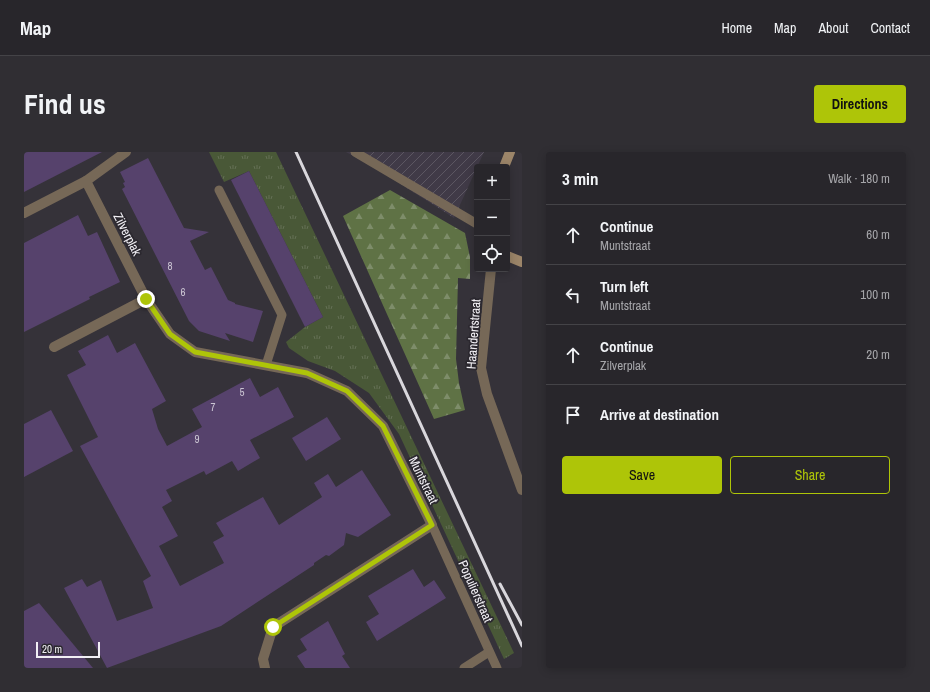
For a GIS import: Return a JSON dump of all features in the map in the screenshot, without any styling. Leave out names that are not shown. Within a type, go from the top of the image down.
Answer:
[{"type":"street","points":[[24,213],[86,181],[126,152]]},
{"type":"street","points":[[505,164],[510,152]]},
{"type":"street","name":"Zilverplak","points":[[86,181],[146,299],[170,334],[195,352]]},
{"type":"street","points":[[510,257],[522,262]]},
{"type":"street","name":"Haandertstraat","points":[[491,272],[481,368],[486,394],[522,490]]},
{"type":"street","points":[[54,348],[146,299]]},
{"type":"street","name":"Muntstraat","points":[[195,352],[307,373],[347,391],[383,426],[432,525],[273,627],[264,659],[265,668]]},
{"type":"lane","points":[[355,152],[474,222]]},
{"type":"lane","points":[[219,190],[282,314],[266,365]]},
{"type":"lane","name":"Populierstraat","points":[[432,525],[497,668]]},
{"type":"lane","points":[[464,668],[489,652]]},
{"type":"shaded area","points":[[346,152],[484,152],[479,164],[474,164],[474,174],[454,218],[377,169]]},
{"type":"green space","points":[[209,152],[276,152],[514,653],[504,659],[399,434],[369,393],[335,371],[308,361],[289,348],[286,342],[305,327],[323,317],[249,171],[224,182]]},
{"type":"green space","points":[[390,190],[465,233],[470,257],[470,279],[458,278],[456,359],[459,383],[465,410],[434,419],[343,216]]},
{"type":"building","points":[[24,152],[102,152],[24,192]]},
{"type":"building","points":[[148,158],[184,228],[209,232],[190,241],[205,270],[211,267],[228,300],[235,304],[263,311],[253,342],[225,333],[230,341],[199,331],[189,321],[122,189],[125,187],[123,183],[125,182],[120,172]]},
{"type":"building","points":[[249,171],[323,317],[305,327],[231,180]]},
{"type":"building","points":[[78,215],[88,236],[97,232],[120,282],[89,297],[90,299],[24,332],[24,243]]},
{"type":"building","points":[[108,335],[117,353],[135,343],[166,401],[152,409],[158,429],[167,446],[202,427],[192,409],[250,378],[260,397],[278,387],[294,417],[250,440],[260,458],[238,471],[232,461],[206,475],[204,471],[166,490],[172,501],[162,507],[178,536],[159,546],[180,586],[224,563],[213,542],[224,536],[216,523],[263,497],[279,525],[322,497],[314,483],[328,474],[336,487],[362,470],[391,515],[358,537],[346,533],[344,545],[329,556],[326,555],[314,563],[314,565],[221,626],[107,668],[64,588],[82,579],[87,587],[101,580],[117,621],[153,608],[143,581],[151,576],[80,446],[98,437],[67,375],[86,365],[78,351]]},
{"type":"building","points":[[51,410],[73,451],[24,477],[24,424]]},
{"type":"building","points":[[327,417],[341,439],[306,461],[292,438]]},
{"type":"building","points":[[413,569],[424,587],[434,580],[446,598],[377,641],[366,622],[379,614],[368,596]]},
{"type":"building","points":[[39,603],[93,668],[24,668],[24,611]]},
{"type":"building","points":[[328,621],[345,654],[342,656],[350,668],[305,668],[297,656],[307,650],[300,639]]},
{"type":"railway","points":[[296,152],[522,646]]},
{"type":"railway","points":[[500,584],[522,625]]},
{"type":"route","points":[[146,299],[170,334],[195,352],[307,373],[347,391],[383,426],[432,525],[273,627]]}]
